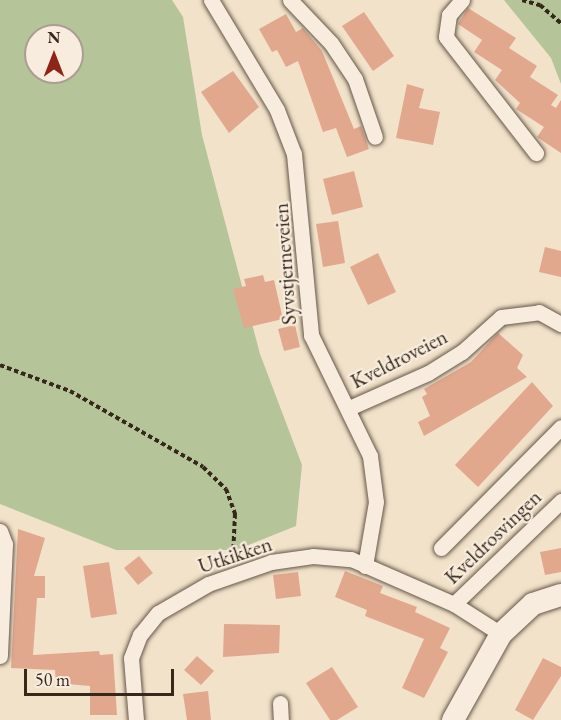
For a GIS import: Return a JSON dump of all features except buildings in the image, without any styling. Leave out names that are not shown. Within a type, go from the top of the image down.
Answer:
[{"type":"street","name":"Syvstjerneveien","points":[[213,0],[277,110],[294,154],[301,184],[311,334],[349,408],[370,456],[374,490],[366,566]]},
{"type":"street","points":[[290,0],[331,43],[355,79],[375,137]]},
{"type":"street","points":[[462,0],[449,15],[446,37],[536,153]]},
{"type":"street","name":"Kveldroveien","points":[[349,408],[428,373],[462,352],[501,317],[538,312],[561,324]]},
{"type":"street","points":[[441,548],[561,427]]},
{"type":"street","name":"Kveldrosvingen","points":[[454,604],[561,501]]},
{"type":"street","points":[[0,531],[5,544],[0,656]]},
{"type":"street","name":"Utkikken","points":[[136,720],[130,684],[131,658],[140,635],[175,600],[230,575],[270,562],[313,556],[351,559],[454,604],[501,634]]},
{"type":"street","points":[[453,720],[501,634],[533,604],[561,595]]},
{"type":"street","points":[[280,704],[281,720]]},
{"type":"path","points":[[522,0],[540,5],[561,23]]},
{"type":"path","points":[[0,365],[70,391],[203,466],[226,489],[237,539],[230,575]]},
{"type":"green space","points":[[0,0],[172,0],[183,17],[202,135],[260,354],[302,465],[296,526],[236,550],[116,550],[0,504]]},
{"type":"green space","points":[[504,0],[561,0],[561,84],[551,58]]}]
